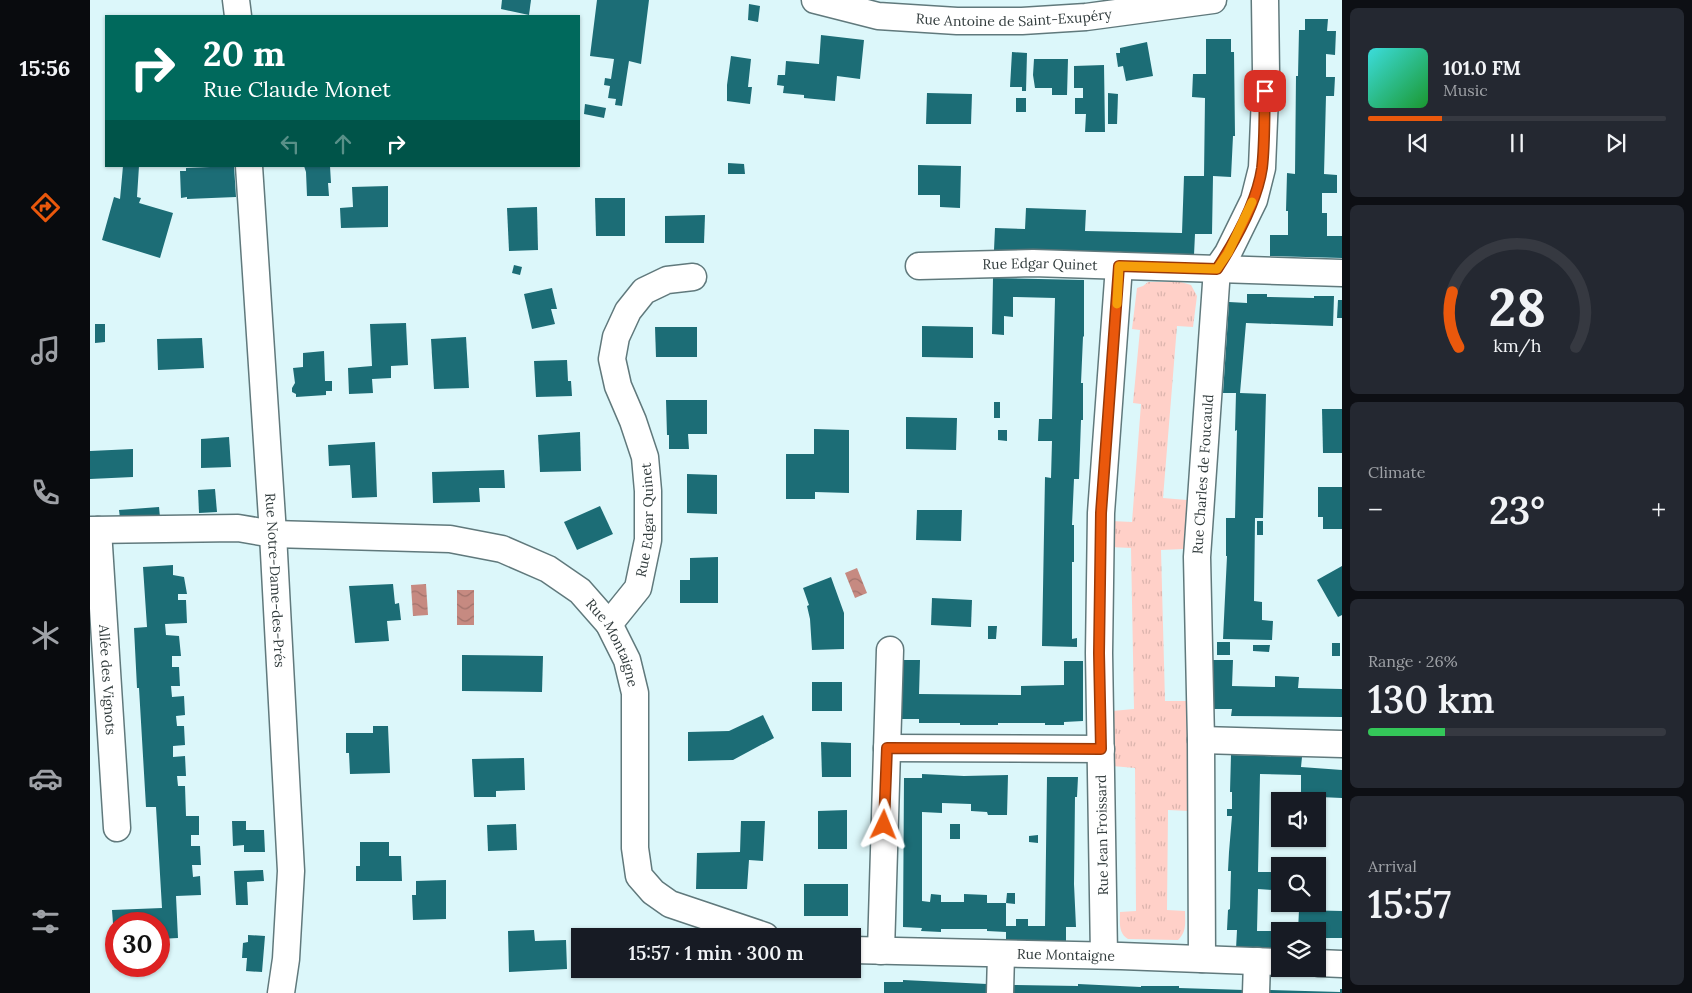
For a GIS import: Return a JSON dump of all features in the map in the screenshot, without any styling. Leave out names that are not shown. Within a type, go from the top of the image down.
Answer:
[{"type":"street","points":[[236,0],[238,15]]},
{"type":"street","name":"Rue Antoine de Saint-Exupéry","points":[[814,0],[878,16],[957,21],[1022,21],[1086,8],[1214,0]]},
{"type":"street","name":"Rue Charles de Foucauld","points":[[1202,958],[1201,740],[1197,557],[1217,269],[1228,253],[1254,200],[1262,168],[1266,72],[1265,0]]},
{"type":"street","name":"Rue Notre-Dame-des-Prés","points":[[250,167],[273,534],[291,871],[282,993]]},
{"type":"street","name":"Rue Edgar Quinet","points":[[919,266],[1033,263],[1342,273]]},
{"type":"street","name":"Rue Jean Froissard","points":[[1104,955],[1099,653],[1101,513],[1119,266]]},
{"type":"street","name":"Rue Edgar Quinet","points":[[609,624],[638,588],[648,540],[648,491],[645,458],[633,421],[618,386],[612,358],[616,337],[628,311],[644,291],[667,280],[693,277]]},
{"type":"street","name":"Rue Montaigne","points":[[94,530],[238,528],[273,534],[450,539],[502,549],[548,569],[580,591],[609,624],[627,660],[635,693],[635,848],[639,876],[653,892],[670,904],[741,928]]},
{"type":"street","name":"Allée des Vignots","points":[[94,530],[116,828]]},
{"type":"street","points":[[881,951],[890,650]]},
{"type":"street","points":[[1201,740],[1342,744]]},
{"type":"street","points":[[887,748],[1101,749]]},
{"type":"street","name":"Rue Montaigne","points":[[861,950],[1104,955],[1268,961]]},
{"type":"street","points":[[1000,993],[1001,954]]},
{"type":"street","points":[[1256,993],[1268,961]]},
{"type":"street","points":[[1326,963],[1342,964]]},
{"type":"green space","points":[[1148,282],[1181,282],[1191,285],[1197,296],[1193,327],[1177,326],[1163,498],[1187,500],[1184,549],[1161,550],[1165,701],[1188,701],[1189,811],[1168,810],[1167,910],[1185,911],[1184,930],[1178,940],[1128,939],[1121,930],[1120,912],[1136,911],[1135,768],[1112,766],[1112,711],[1134,709],[1131,548],[1110,547],[1111,521],[1132,522],[1141,404],[1133,403],[1140,330],[1132,329],[1137,288]]},
{"type":"water","points":[[857,568],[867,593],[855,598],[845,573]]},
{"type":"water","points":[[426,584],[428,615],[413,616],[411,585]]},
{"type":"water","points":[[457,590],[474,590],[474,625],[457,625]]},
{"type":"building","points":[[502,0],[531,0],[529,15],[501,9]]},
{"type":"building","points":[[597,0],[649,0],[641,64],[629,61],[622,106],[615,105],[616,99],[608,98],[610,86],[604,85],[605,78],[611,79],[614,59],[590,56]]},
{"type":"building","points":[[749,4],[760,6],[758,22],[748,20]]},
{"type":"building","points":[[1305,19],[1328,19],[1327,31],[1336,31],[1335,55],[1326,54],[1326,77],[1335,77],[1334,96],[1326,96],[1324,174],[1337,175],[1337,193],[1322,193],[1322,213],[1327,213],[1327,236],[1342,236],[1342,258],[1270,256],[1270,235],[1288,235],[1288,211],[1286,211],[1287,173],[1295,174],[1296,76],[1298,76],[1299,30],[1305,30]]},
{"type":"building","points":[[821,35],[864,40],[860,79],[837,76],[835,101],[804,98],[804,95],[783,93],[784,86],[777,85],[778,75],[785,75],[786,61],[819,64]]},
{"type":"building","points":[[1206,39],[1231,39],[1231,52],[1234,52],[1235,136],[1233,136],[1231,177],[1213,176],[1212,234],[1195,234],[1194,255],[994,250],[995,228],[1025,229],[1026,208],[1086,210],[1085,231],[1182,233],[1184,176],[1204,176],[1205,98],[1192,97],[1193,74],[1206,74]]},
{"type":"building","points":[[1147,42],[1153,76],[1126,81],[1123,66],[1118,67],[1116,53],[1120,53],[1120,48]]},
{"type":"building","points":[[1012,52],[1027,53],[1026,91],[1022,91],[1022,87],[1010,87]]},
{"type":"building","points":[[731,56],[751,59],[748,87],[752,87],[750,104],[727,101]]},
{"type":"building","points":[[1034,59],[1068,59],[1067,95],[1052,95],[1052,88],[1035,88],[1033,75]]},
{"type":"building","points":[[1104,65],[1105,132],[1085,132],[1086,114],[1075,114],[1075,98],[1083,98],[1083,88],[1074,88],[1074,66]]},
{"type":"building","points":[[927,93],[972,94],[971,124],[926,124]]},
{"type":"building","points":[[1108,93],[1118,94],[1117,124],[1108,124]]},
{"type":"building","points":[[1016,98],[1026,98],[1026,112],[1016,112]]},
{"type":"building","points":[[585,104],[606,108],[604,118],[584,114]]},
{"type":"building","points":[[728,163],[744,164],[745,174],[728,174]]},
{"type":"building","points":[[918,165],[961,166],[960,208],[940,207],[940,195],[918,195]]},
{"type":"building","points":[[123,167],[139,167],[137,197],[141,198],[139,203],[173,213],[160,258],[102,240],[114,197],[120,199]]},
{"type":"building","points":[[234,167],[236,197],[181,198],[180,171],[186,171],[186,168]]},
{"type":"building","points":[[304,167],[330,167],[331,183],[328,183],[329,196],[307,196]]},
{"type":"building","points":[[388,186],[388,227],[341,228],[340,208],[353,207],[352,187]]},
{"type":"building","points":[[595,198],[625,198],[625,236],[596,236]]},
{"type":"building","points":[[537,207],[538,250],[509,251],[507,208]]},
{"type":"building","points":[[705,215],[704,243],[665,243],[665,216]]},
{"type":"building","points":[[514,265],[522,267],[520,275],[512,273]]},
{"type":"building","points":[[993,278],[1084,280],[1084,336],[1081,383],[1083,383],[1083,420],[1081,420],[1079,479],[1074,479],[1072,525],[1074,525],[1074,562],[1072,562],[1072,639],[1077,638],[1077,647],[1042,646],[1045,477],[1051,478],[1052,441],[1038,441],[1039,419],[1052,419],[1055,298],[1013,297],[1013,317],[1004,316],[1004,335],[992,334]]},
{"type":"building","points":[[552,288],[557,309],[551,309],[555,324],[532,329],[524,294]]},
{"type":"building","points":[[1247,294],[1267,294],[1267,297],[1314,298],[1314,296],[1334,296],[1333,326],[1246,323],[1240,393],[1266,394],[1263,518],[1255,518],[1254,601],[1262,602],[1262,620],[1273,621],[1272,640],[1223,639],[1227,556],[1226,518],[1235,518],[1237,430],[1235,431],[1236,393],[1223,393],[1229,302],[1247,303]]},
{"type":"building","points":[[1338,300],[1342,300],[1342,318],[1337,318]]},
{"type":"building","points":[[406,323],[408,365],[391,366],[391,378],[372,379],[373,393],[349,394],[348,368],[372,366],[370,324]]},
{"type":"building","points":[[95,324],[105,324],[105,342],[95,343]]},
{"type":"building","points":[[922,326],[973,327],[973,358],[922,357]]},
{"type":"building","points":[[655,327],[697,327],[697,357],[656,357]]},
{"type":"building","points":[[466,337],[469,388],[434,389],[431,339]]},
{"type":"building","points":[[202,338],[204,368],[158,370],[157,339]]},
{"type":"building","points":[[324,351],[325,381],[332,381],[332,391],[326,391],[326,395],[296,397],[296,394],[292,392],[295,383],[293,368],[303,367],[303,353]]},
{"type":"building","points":[[567,360],[568,381],[571,381],[572,396],[536,397],[534,361]]},
{"type":"building","points":[[666,400],[707,400],[707,434],[688,434],[689,449],[669,449]]},
{"type":"building","points":[[994,402],[1000,402],[1000,418],[994,418]]},
{"type":"building","points":[[1322,409],[1342,409],[1342,453],[1323,453]]},
{"type":"building","points":[[906,417],[957,418],[956,450],[906,449]]},
{"type":"building","points":[[814,429],[849,430],[849,493],[815,492],[815,499],[786,499],[786,454],[814,454]]},
{"type":"building","points":[[998,430],[1007,430],[1007,441],[998,440]]},
{"type":"building","points":[[580,432],[581,471],[540,472],[538,435]]},
{"type":"building","points":[[229,437],[231,467],[201,468],[201,439]]},
{"type":"building","points":[[375,442],[377,497],[352,498],[350,465],[329,466],[328,445]]},
{"type":"building","points":[[133,449],[133,477],[90,479],[90,451]]},
{"type":"building","points":[[504,470],[505,488],[479,488],[480,502],[433,503],[432,472]]},
{"type":"building","points":[[687,474],[717,475],[717,514],[687,513]]},
{"type":"building","points":[[1318,487],[1342,487],[1342,529],[1323,529],[1323,517],[1318,517]]},
{"type":"building","points":[[215,489],[217,512],[199,513],[198,490]]},
{"type":"building","points":[[600,506],[613,534],[577,550],[564,522]]},
{"type":"building","points":[[159,507],[160,517],[120,518],[119,510]]},
{"type":"building","points":[[917,510],[962,510],[961,541],[916,540]]},
{"type":"building","points":[[1257,521],[1263,521],[1263,535],[1257,535]]},
{"type":"building","points":[[718,557],[718,603],[680,603],[680,580],[690,580],[690,558]]},
{"type":"building","points":[[173,565],[173,575],[184,577],[187,594],[178,594],[178,600],[186,600],[187,623],[165,624],[166,635],[179,636],[181,656],[172,656],[172,667],[179,667],[180,686],[171,686],[172,697],[184,696],[185,715],[176,716],[177,726],[184,726],[185,745],[173,746],[173,757],[185,756],[186,776],[177,776],[178,786],[185,786],[186,816],[199,816],[199,835],[191,835],[191,846],[200,846],[201,865],[192,865],[193,877],[200,876],[201,895],[176,896],[178,938],[170,938],[170,912],[112,912],[112,910],[162,908],[156,807],[146,807],[139,688],[137,688],[134,628],[147,627],[143,567]]},
{"type":"building","points":[[1342,566],[1342,615],[1338,617],[1317,580]]},
{"type":"building","points":[[831,577],[844,613],[844,649],[812,650],[810,619],[807,606],[809,605],[803,588]]},
{"type":"building","points":[[393,584],[395,604],[399,603],[401,620],[387,621],[389,641],[355,643],[349,586]]},
{"type":"building","points":[[932,598],[972,600],[971,627],[931,625]]},
{"type":"building","points":[[988,626],[997,626],[996,639],[988,639]]},
{"type":"building","points":[[1217,642],[1230,642],[1230,655],[1217,655]]},
{"type":"building","points":[[1332,643],[1340,643],[1340,656],[1332,656]]},
{"type":"building","points":[[1253,645],[1270,645],[1269,652],[1253,651]]},
{"type":"building","points":[[462,655],[543,656],[542,692],[462,691]]},
{"type":"building","points":[[901,660],[920,660],[919,694],[1021,695],[1021,686],[1064,685],[1064,661],[1083,661],[1083,721],[1064,722],[1064,725],[998,723],[998,725],[960,725],[960,723],[919,723],[919,719],[902,719]]},
{"type":"building","points":[[1213,660],[1233,660],[1232,686],[1275,687],[1275,676],[1299,677],[1298,688],[1342,689],[1342,717],[1231,716],[1232,709],[1213,709]]},
{"type":"building","points":[[812,682],[842,682],[842,711],[812,711]]},
{"type":"building","points":[[763,715],[774,738],[733,760],[688,761],[688,732],[729,731]]},
{"type":"building","points":[[373,726],[388,726],[390,773],[350,774],[349,753],[346,753],[346,733],[373,733]]},
{"type":"building","points":[[821,742],[851,743],[851,777],[822,777]]},
{"type":"building","points":[[1231,755],[1302,757],[1301,767],[1342,770],[1342,798],[1326,797],[1326,792],[1301,792],[1301,775],[1260,774],[1258,872],[1271,872],[1271,890],[1258,889],[1257,931],[1271,931],[1271,950],[1236,949],[1237,930],[1227,930],[1228,910],[1230,909],[1231,871],[1228,871],[1232,816],[1227,816],[1227,809],[1232,809],[1232,792],[1230,792]]},
{"type":"building","points":[[524,758],[525,790],[496,791],[496,797],[474,797],[472,759]]},
{"type":"building","points":[[922,774],[964,776],[1008,775],[1007,815],[988,815],[987,812],[971,811],[971,804],[942,803],[942,813],[922,812],[922,901],[930,902],[931,894],[941,895],[941,902],[964,902],[964,894],[987,895],[987,903],[1006,903],[1006,926],[1016,926],[1016,919],[1028,919],[1028,926],[1045,926],[1047,777],[1078,777],[1077,797],[1075,797],[1074,884],[1076,927],[1066,927],[1066,946],[1006,945],[1006,932],[987,931],[987,929],[941,929],[941,932],[921,931],[922,928],[903,927],[904,778],[922,778]]},
{"type":"building","points":[[847,810],[847,849],[818,849],[818,811]]},
{"type":"building","points":[[232,821],[246,821],[246,830],[264,830],[265,852],[244,852],[244,845],[233,846]]},
{"type":"building","points":[[741,821],[765,821],[763,861],[749,860],[747,889],[696,889],[697,853],[740,852]]},
{"type":"building","points":[[516,824],[517,850],[488,851],[487,825]]},
{"type":"building","points":[[950,824],[960,824],[960,839],[950,839]]},
{"type":"building","points":[[1038,835],[1038,843],[1029,842],[1029,836]]},
{"type":"building","points":[[360,842],[389,842],[389,856],[401,856],[402,881],[356,881],[356,866],[360,866]]},
{"type":"building","points":[[263,870],[264,881],[247,882],[248,905],[236,905],[234,871]]},
{"type":"building","points":[[446,880],[446,919],[413,920],[412,895],[416,895],[416,881]]},
{"type":"building","points":[[804,884],[848,884],[848,916],[804,916]]},
{"type":"building","points":[[1007,893],[1015,893],[1015,904],[1006,903]]},
{"type":"building","points":[[1342,911],[1342,938],[1326,938],[1326,922],[1298,922],[1299,912]]},
{"type":"building","points":[[534,930],[535,941],[566,940],[567,969],[509,972],[508,931]]},
{"type":"building","points":[[248,935],[265,936],[262,972],[246,971],[247,958],[242,958],[243,943],[248,942]]},
{"type":"building","points":[[903,980],[987,984],[987,993],[884,993],[884,982],[903,982]]},
{"type":"building","points":[[1078,984],[1141,987],[1179,986],[1179,988],[1244,990],[1244,993],[1014,993],[1014,985],[1078,986]]},
{"type":"building","points":[[1340,989],[1342,989],[1342,993],[1270,993],[1270,990],[1340,992]]},
{"type":"slow traffic","points":[[1117,304],[1119,266],[1217,269],[1228,253],[1252,202]]},
{"type":"route","points":[[884,825],[887,748],[1101,749],[1099,653],[1101,513],[1119,266],[1217,269],[1228,253],[1254,200],[1262,168],[1265,91]]}]
